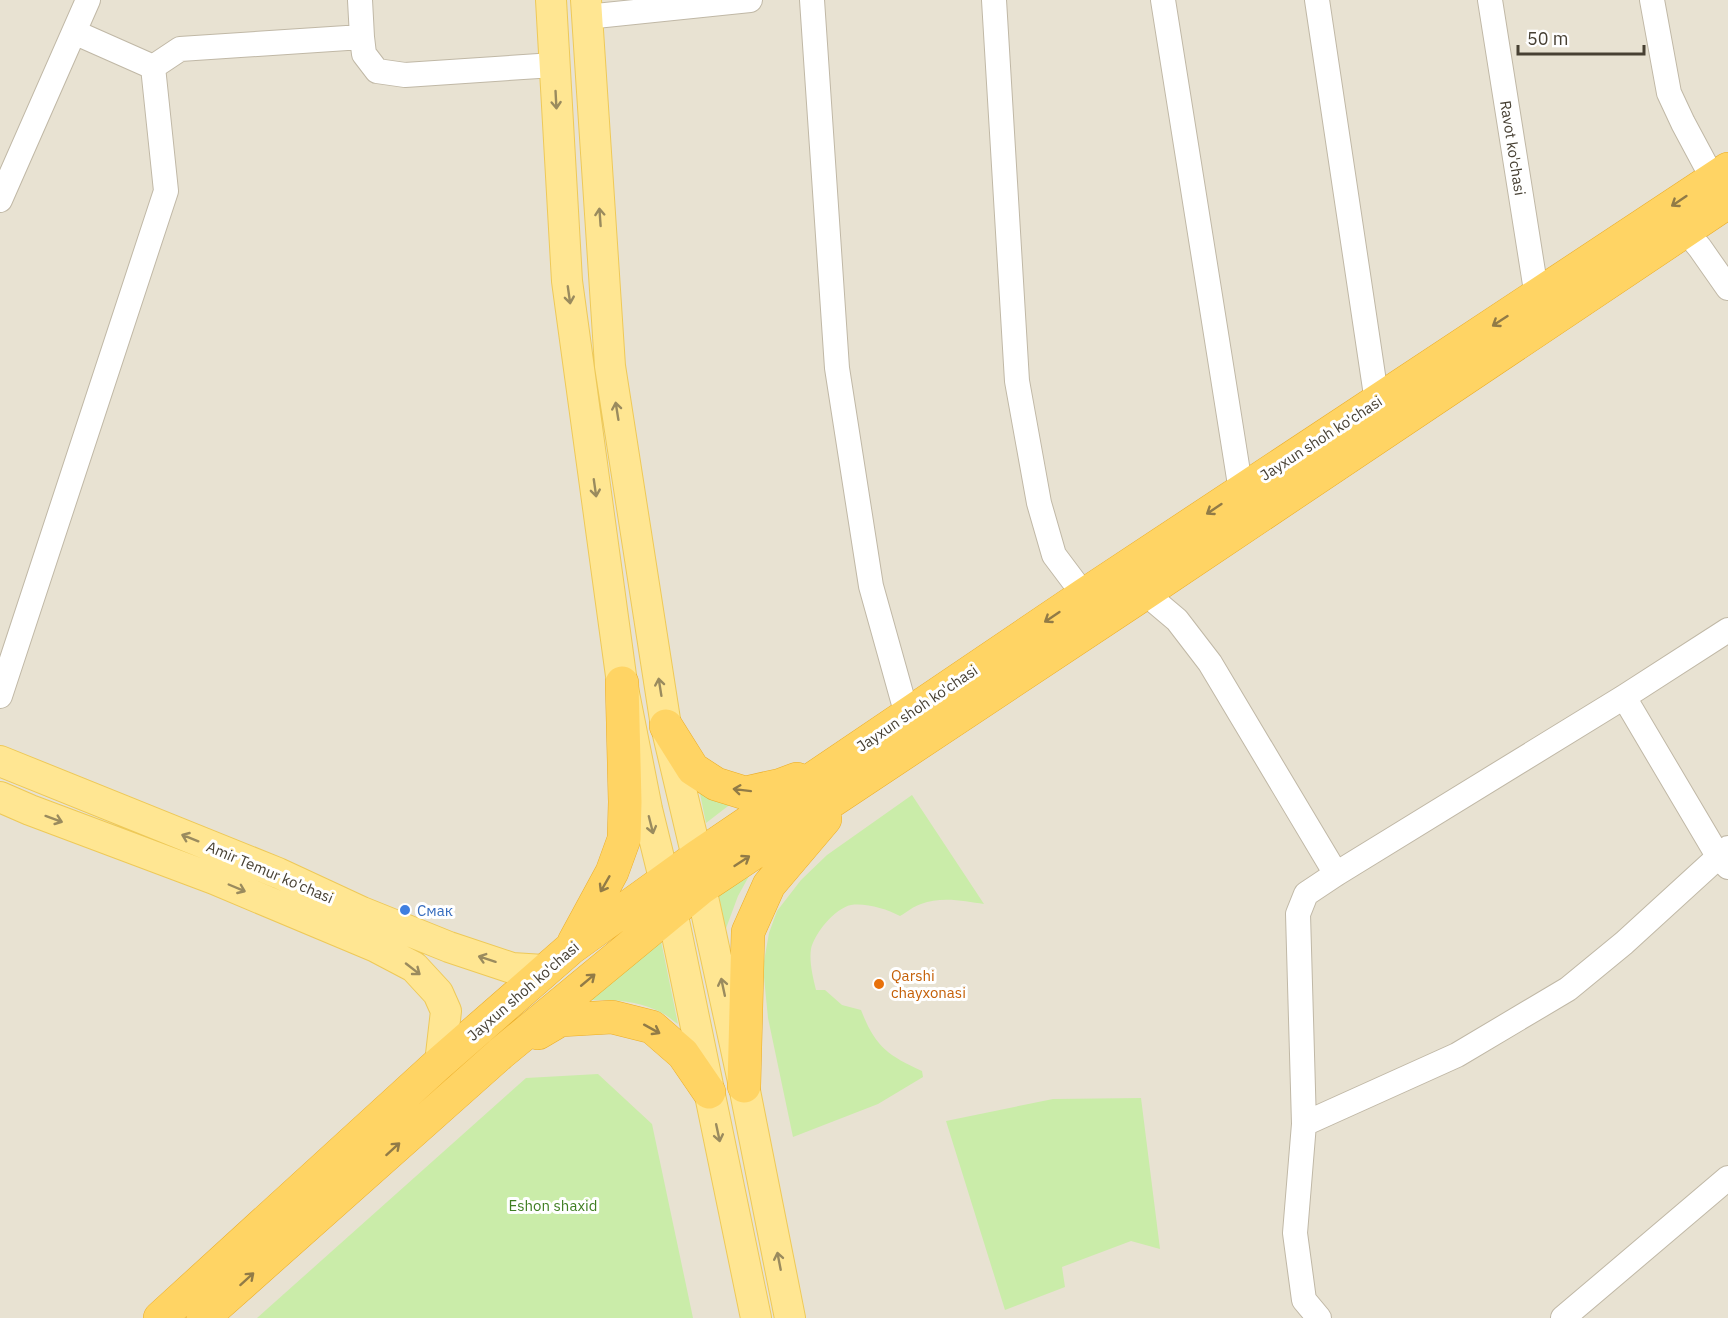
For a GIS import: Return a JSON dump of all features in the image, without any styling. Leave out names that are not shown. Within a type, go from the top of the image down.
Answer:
[{"type":"highway","name":"Jayxun shoh ko'chasi","points":[[845,775],[907,715],[1084,595],[1537,297],[1723,183]]},
{"type":"highway","name":"Jayxun shoh ko'chasi","points":[[203,1318],[500,1054],[668,897],[699,873],[845,775],[1145,593],[1686,231],[1723,183]]},
{"type":"highway","points":[[571,948],[612,872],[624,839],[622,683]]},
{"type":"highway","points":[[666,726],[693,769],[716,784],[745,793],[845,775]]},
{"type":"highway","points":[[744,1086],[748,932],[769,885],[845,775]]},
{"type":"highway","name":"Jayxun shoh ko'chasi","points":[[160,1318],[544,970],[571,948],[668,897]]},
{"type":"highway","points":[[500,1054],[560,1020],[612,1017],[652,1027],[683,1054],[709,1092]]},
{"type":"main road","points":[[551,0],[567,281],[622,683],[756,1318]]},
{"type":"main road","points":[[586,9],[610,366],[666,726],[744,1086],[790,1318]]},
{"type":"main road","name":"Amir Temur ko'chasi","points":[[0,761],[278,873],[362,912],[449,947],[512,968],[544,970]]},
{"type":"main road","name":"Amir Temur ko'chasi","points":[[0,797],[214,879],[376,948],[414,968],[438,993],[446,1011],[440,1063]]},
{"type":"street","points":[[0,200],[8,162],[88,0]]},
{"type":"street","points":[[360,0],[364,54],[377,71],[405,75],[554,65]]},
{"type":"street","points":[[586,9],[750,0]]},
{"type":"street","points":[[812,0],[837,368],[871,586],[907,715]]},
{"type":"street","points":[[994,0],[1017,381],[1039,503],[1054,555],[1084,595]]},
{"type":"street","points":[[1163,0],[1241,491]]},
{"type":"street","points":[[1317,0],[1377,402]]},
{"type":"street","name":"Ravot ko'chasi","points":[[1490,0],[1537,297]]},
{"type":"street","points":[[1652,0],[1670,93],[1683,123],[1723,183]]},
{"type":"street","points":[[74,32],[153,67]]},
{"type":"street","points":[[153,67],[180,49],[362,37]]},
{"type":"street","points":[[0,696],[166,191],[153,67]]},
{"type":"street","points":[[1686,231],[1728,288]]},
{"type":"street","points":[[1145,593],[1177,620],[1210,663],[1336,874]]},
{"type":"street","points":[[1319,1318],[1304,1300],[1295,1233],[1304,1124],[1298,914],[1306,894],[1728,630]]},
{"type":"street","points":[[1304,1124],[1457,1055],[1568,989],[1725,857],[1624,697]]},
{"type":"street","points":[[1563,1318],[1728,1178]]},
{"type":"shaded area","points":[[0,0],[1728,0],[1728,1318],[0,1318]]},
{"type":"green space","points":[[699,789],[732,803],[706,823]]},
{"type":"green space","points":[[912,795],[984,904],[937,900],[918,905],[900,916],[876,907],[851,905],[838,911],[826,923],[816,936],[811,949],[811,964],[816,990],[825,990],[842,1005],[861,1010],[877,1041],[900,1060],[922,1071],[923,1077],[878,1104],[793,1137],[768,1018],[763,967],[769,933],[777,911],[801,880],[827,855]]},
{"type":"green space","points":[[754,867],[738,896],[725,931],[718,890]]},
{"type":"green space","points":[[660,936],[678,1024],[664,1014],[642,1005],[610,1000],[578,1001]]},
{"type":"green space","name":"Eshon shaxid","points":[[598,1074],[652,1124],[693,1318],[257,1318],[526,1078]]},
{"type":"green space","points":[[1141,1098],[1160,1249],[1131,1241],[1062,1267],[1065,1287],[1005,1310],[946,1121],[1053,1099]]},
{"type":"place","name":"Смак","points":[[405,910]]},
{"type":"place","name":"Qarshi chayxonasi","points":[[879,984]]}]
